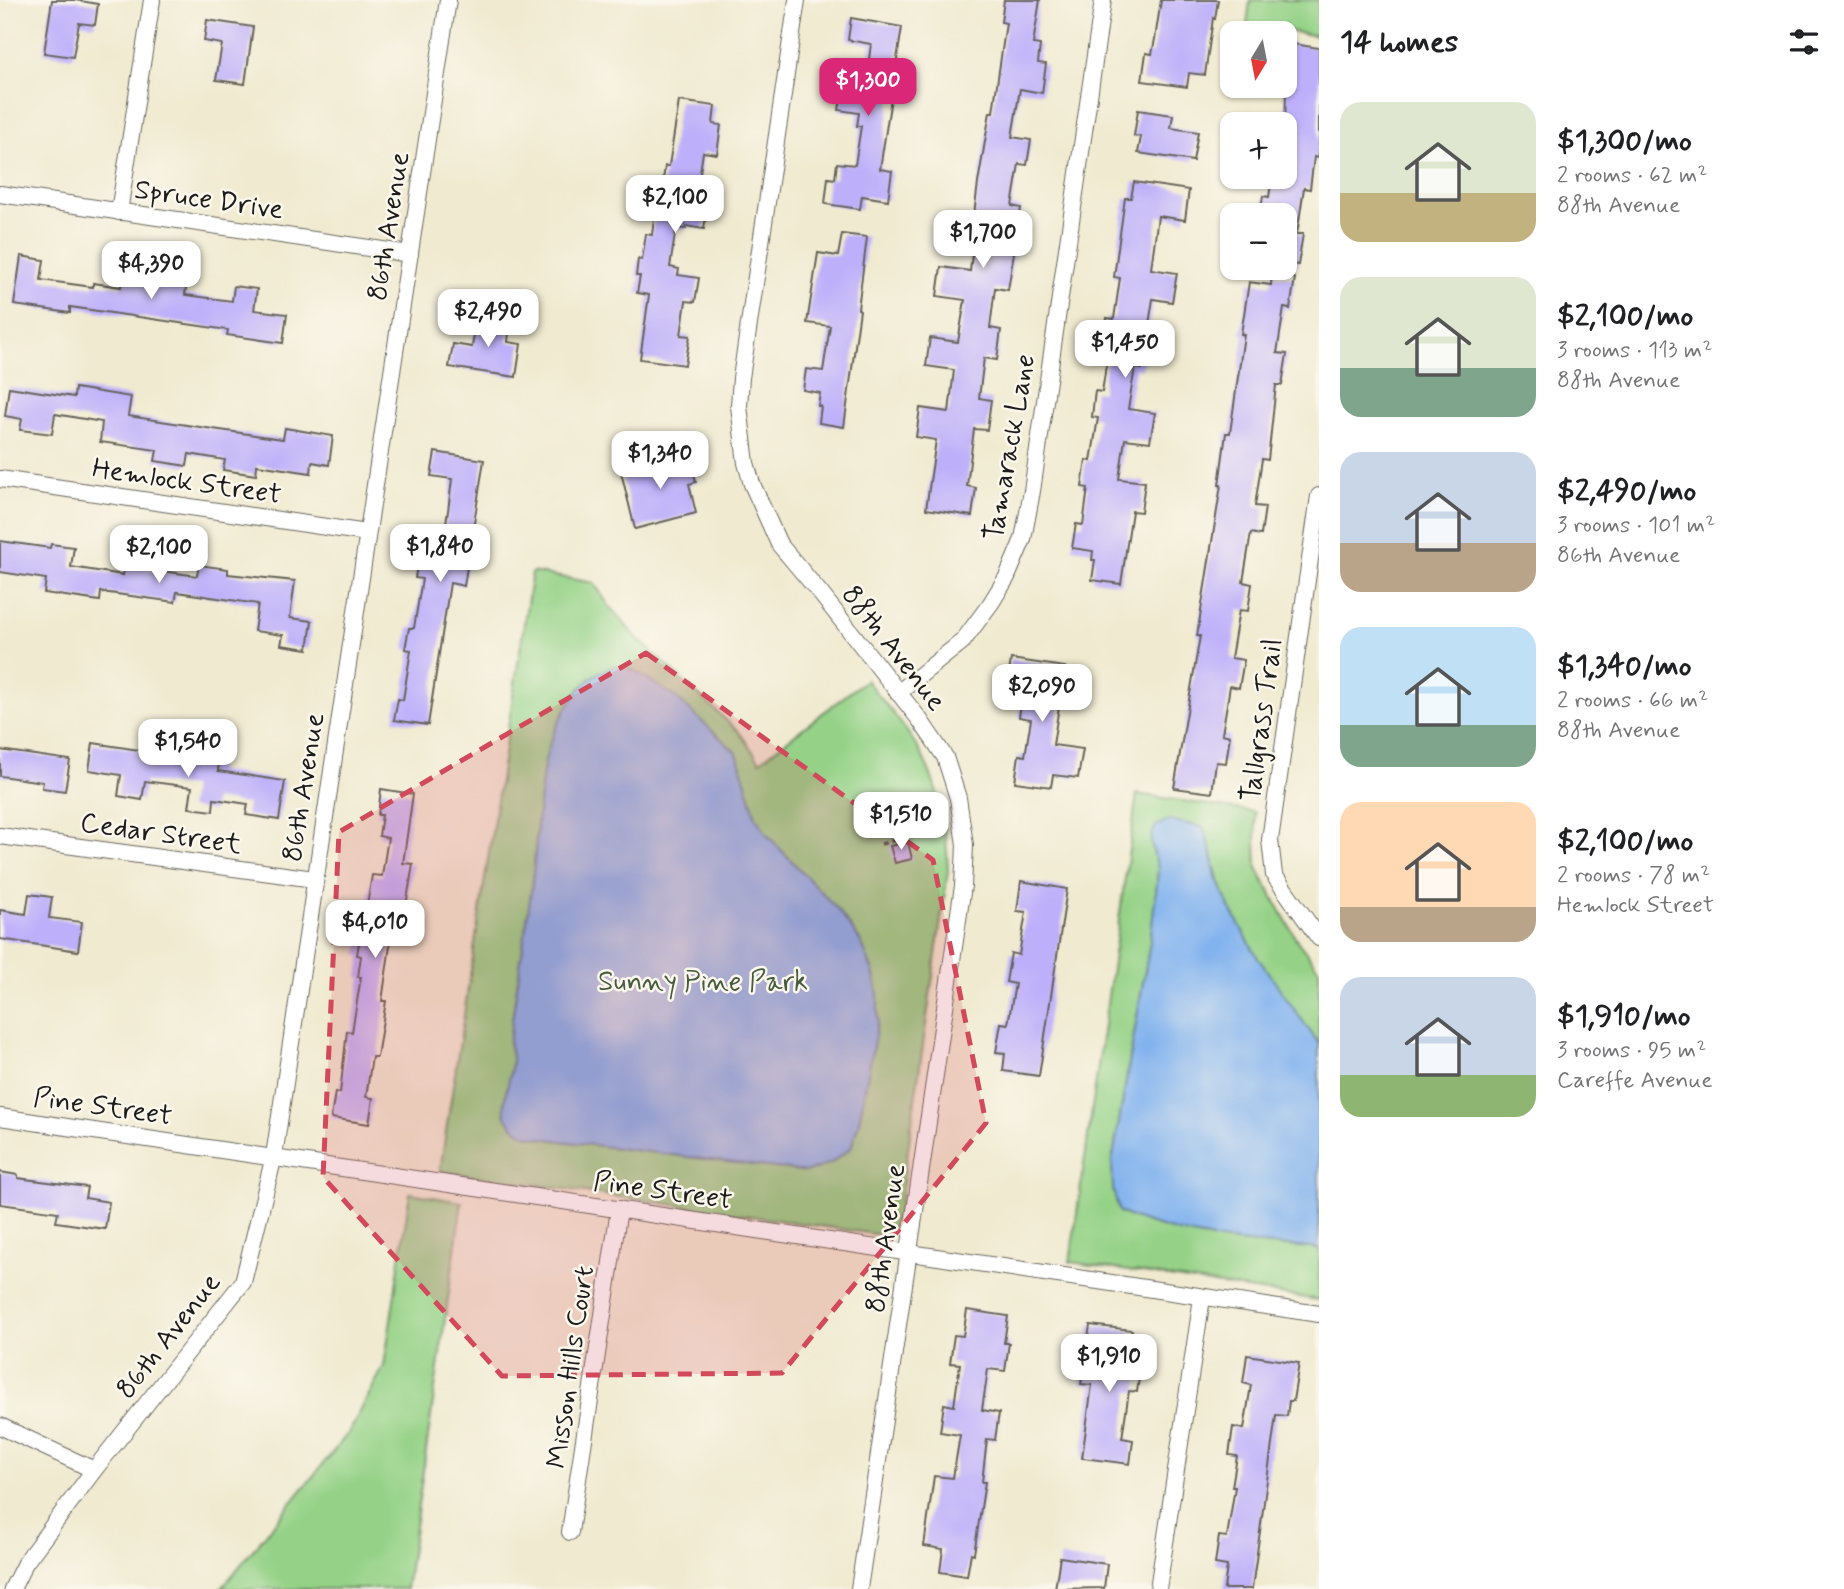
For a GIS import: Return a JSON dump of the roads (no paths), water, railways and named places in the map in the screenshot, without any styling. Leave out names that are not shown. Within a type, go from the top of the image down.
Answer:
[{"type":"street","points":[[118,212],[152,0]]},
{"type":"street","name":"86th Avenue","points":[[12,1589],[25,1563],[94,1470],[243,1282],[274,1156],[448,0]]},
{"type":"street","name":"88th Avenue","points":[[797,0],[741,378],[741,432],[746,463],[752,484],[779,544],[920,720],[945,758],[958,798],[965,845],[963,886],[859,1589]]},
{"type":"street","name":"Tamarack Lane","points":[[898,692],[962,641],[1007,578],[1023,539],[1103,0]]},
{"type":"street","name":"Spruce Drive","points":[[0,194],[410,254]]},
{"type":"street","name":"Hemlock Street","points":[[0,479],[367,533]]},
{"type":"street","name":"Tallgrass Trail","points":[[1319,496],[1270,840],[1274,875],[1319,938]]},
{"type":"street","name":"Cedar Street","points":[[0,836],[314,879]]},
{"type":"street","name":"Pine Street","points":[[0,1117],[1319,1314]]},
{"type":"street","name":"Misson Hills Court","points":[[570,1532],[619,1209]]},
{"type":"street","points":[[1158,1589],[1202,1298]]},
{"type":"street","points":[[0,1426],[94,1470]]},
{"type":"water","points":[[618,666],[633,670],[674,696],[737,753],[756,817],[767,835],[838,910],[861,942],[873,971],[878,994],[878,1020],[859,1122],[851,1148],[831,1163],[807,1172],[553,1140],[525,1134],[507,1119],[505,1100],[512,1059],[509,1042],[532,884],[546,757],[555,729],[581,688],[592,677]]},
{"type":"water","points":[[1169,820],[1203,827],[1216,877],[1229,906],[1258,958],[1319,1044],[1319,1249],[1232,1242],[1199,1236],[1150,1224],[1119,1212],[1113,1189],[1112,1163],[1150,942],[1158,868],[1151,843],[1152,833],[1157,825]]},
{"type":"park label","name":"Sunny Pine Park","points":[[703,980]]}]
